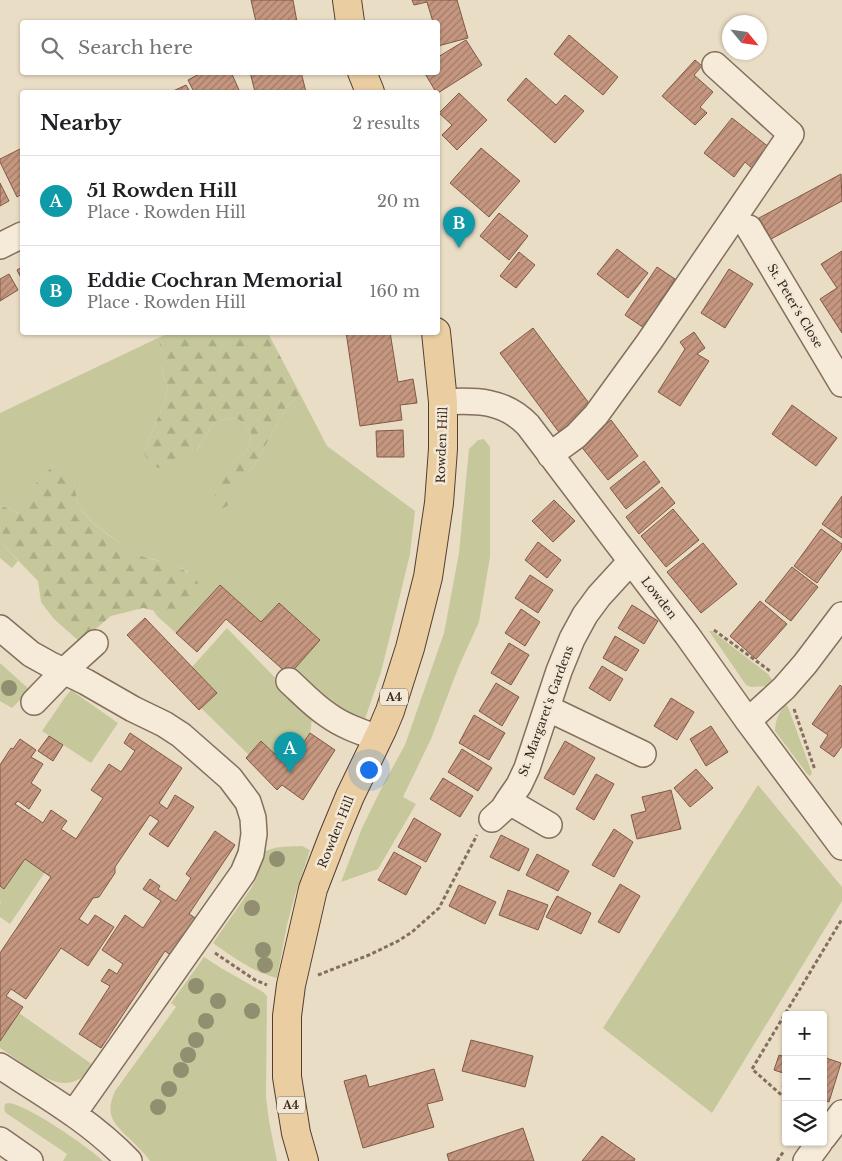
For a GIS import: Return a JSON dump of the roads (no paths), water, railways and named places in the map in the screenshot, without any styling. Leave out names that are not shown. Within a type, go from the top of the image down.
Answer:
[{"type":"main road","points":[[347,0],[350,20]]},
{"type":"main road","name":"Rowden Hill","points":[[304,1161],[296,1133],[288,1077],[286,1016],[291,985],[313,889],[350,796],[390,711],[410,648],[429,570],[436,531],[443,449],[443,402],[436,335]]},
{"type":"street","points":[[550,455],[576,436],[596,415],[649,342],[791,134],[715,64]]},
{"type":"street","name":"St. Peter's Close","points":[[748,228],[842,384]]},
{"type":"street","points":[[0,246],[20,236]]},
{"type":"street","name":"Lowden","points":[[443,402],[481,401],[509,410],[528,425],[687,635],[748,721],[842,847]]},
{"type":"street","name":"St. Margaret's Gardens","points":[[548,825],[493,817],[527,768],[572,638],[585,615],[599,596],[631,561]]},
{"type":"street","points":[[748,721],[784,688],[805,664],[842,614]]},
{"type":"street","points":[[0,628],[31,654],[94,686],[181,735],[230,778],[248,802],[253,818],[254,834],[250,854],[243,873],[74,1113]]},
{"type":"street","points":[[34,702],[95,643]]},
{"type":"street","points":[[289,681],[329,716],[354,729],[378,738]]},
{"type":"street","points":[[547,708],[615,751],[643,754]]},
{"type":"street","points":[[2,1071],[74,1113],[111,1142],[129,1161]]},
{"type":"street","points":[[827,1133],[842,1112]]},
{"type":"street","points":[[0,1140],[30,1161]]},
{"type":"street","points":[[806,1161],[817,1146]]},
{"type":"place","name":"Eddie Cochran Memorial","points":[[459,248]]},
{"type":"place","name":"51 Rowden Hill","points":[[290,773]]}]
